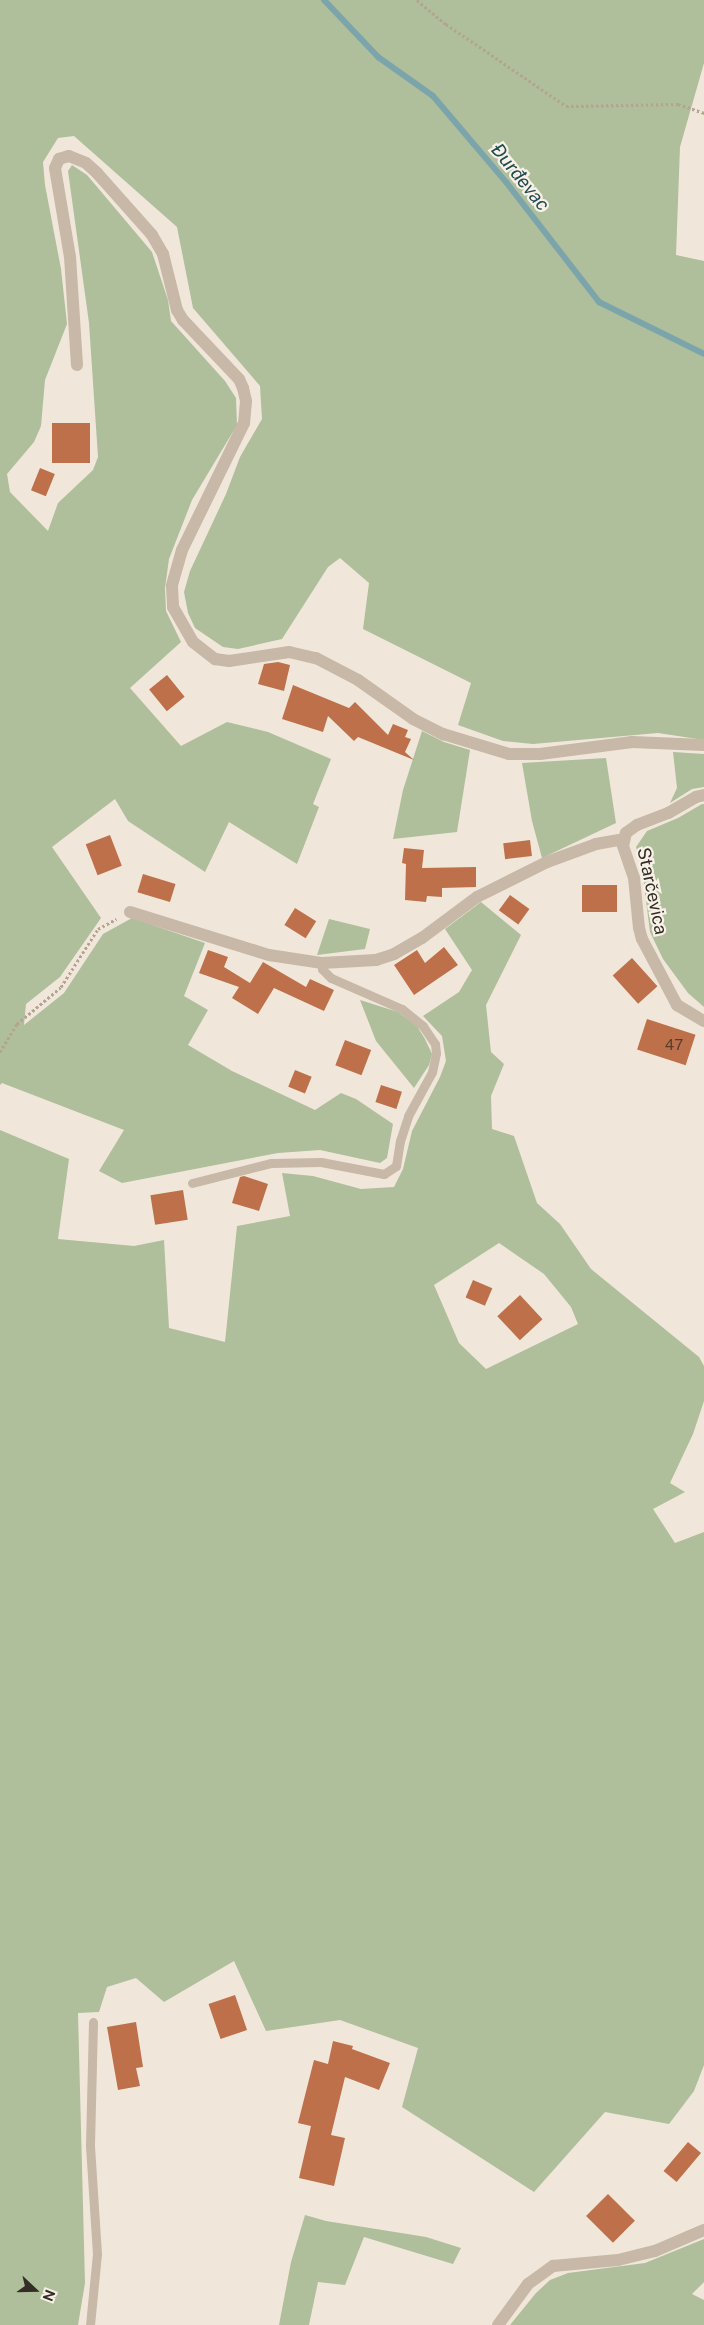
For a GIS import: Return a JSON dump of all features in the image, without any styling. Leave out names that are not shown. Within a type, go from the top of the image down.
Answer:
[{"type":"street","points":[[77,365],[70,257],[55,168],[59,159],[69,156],[86,163],[97,173],[152,236],[163,254],[180,315],[192,332],[244,388],[246,400],[244,423],[182,550],[172,586],[173,607],[193,642],[215,659],[229,661],[289,652],[316,658],[358,680],[413,719],[436,731],[509,754],[540,754],[632,742],[704,745]]},
{"type":"street","name":"Starčevica","points":[[704,795],[696,797],[668,814],[638,825],[626,833],[624,839],[624,853],[634,878],[642,940],[677,1005],[704,1021]]},
{"type":"street","points":[[130,912],[269,956],[322,963],[356,962],[394,954],[422,938],[477,897],[530,870],[596,844],[624,839]]},
{"type":"street","points":[[498,2325],[528,2284],[553,2266],[618,2260],[636,2256],[655,2251],[704,2230]]},
{"type":"lane","points":[[192,1183],[271,1163],[321,1162],[384,1174],[396,1166],[400,1141],[408,1116],[432,1072],[436,1053],[434,1044],[423,1026],[408,1013],[389,1002],[331,978],[322,969],[322,963]]},
{"type":"lane","points":[[90,2325],[97,2254],[90,2145],[93,2022]]},
{"type":"path","points":[[417,0],[446,24],[566,106],[678,104],[704,113]]},
{"type":"path","points":[[0,1052],[17,1024],[61,988],[98,929],[130,912]]},
{"type":"green space","points":[[0,0],[704,0],[704,63],[680,147],[676,255],[704,261],[704,740],[658,733],[533,744],[503,741],[458,725],[471,683],[363,629],[369,583],[340,558],[328,567],[282,639],[238,649],[223,647],[195,628],[188,613],[184,592],[190,571],[226,494],[240,457],[262,419],[260,386],[193,308],[177,227],[74,136],[58,138],[43,162],[45,185],[61,269],[67,324],[45,380],[41,426],[34,442],[7,474],[10,492],[48,531],[58,503],[93,470],[98,457],[89,323],[68,171],[72,165],[87,175],[152,252],[168,300],[171,321],[225,381],[236,398],[237,425],[192,500],[169,559],[165,588],[166,611],[181,642],[130,688],[181,746],[227,722],[268,732],[331,759],[313,804],[319,807],[297,864],[229,822],[205,872],[128,821],[115,799],[52,847],[101,918],[60,977],[26,1004],[24,1025],[64,993],[103,934],[132,918],[205,943],[184,996],[208,1010],[188,1045],[232,1071],[315,1110],[341,1093],[356,1099],[393,1124],[387,1158],[380,1163],[320,1150],[278,1153],[122,1183],[99,1171],[124,1130],[2,1083],[0,1085]]},
{"type":"green space","points":[[422,731],[444,742],[470,750],[457,832],[393,839],[403,790]]},
{"type":"green space","points":[[673,752],[704,754],[704,787],[692,789],[670,803],[677,788]]},
{"type":"green space","points":[[606,758],[616,823],[542,858],[532,821],[522,763]]},
{"type":"green space","points":[[704,804],[704,1007],[688,993],[663,959],[650,932],[642,869],[636,847],[647,831],[678,818]]},
{"type":"green space","points":[[481,902],[521,935],[486,1005],[491,1052],[504,1064],[491,1096],[492,1129],[514,1136],[537,1203],[560,1224],[591,1269],[699,1357],[704,1366],[704,1401],[693,1434],[670,1483],[685,1492],[653,1509],[675,1543],[704,1532],[704,2065],[694,2091],[669,2124],[605,2112],[534,2192],[402,2107],[418,2048],[340,2020],[266,2031],[234,1961],[164,2002],[136,1978],[107,1987],[99,2012],[78,2013],[85,2283],[78,2325],[0,2325],[0,1130],[69,1159],[58,1239],[134,1246],[164,1240],[169,1328],[225,1342],[237,1226],[290,1216],[282,1173],[313,1176],[361,1189],[394,1187],[403,1169],[412,1131],[440,1077],[446,1061],[442,1036],[423,1016],[459,992],[472,970],[445,929]],"holes":[[[499,1243],[544,1274],[571,1307],[578,1324],[486,1369],[459,1343],[434,1285]]]},
{"type":"green space","points":[[329,919],[370,929],[365,949],[317,955]]},
{"type":"green space","points":[[360,1000],[398,1012],[417,1026],[425,1039],[432,1054],[429,1065],[414,1088],[376,1041]]},
{"type":"green space","points":[[305,2215],[326,2221],[426,2237],[461,2248],[453,2264],[364,2237],[345,2285],[318,2282],[309,2325],[279,2325],[291,2262]]},
{"type":"green space","points":[[704,2239],[704,2282],[692,2294],[704,2300],[704,2325],[510,2325],[536,2293],[550,2280],[568,2273],[645,2263]]},
{"type":"building","points":[[52,423],[90,423],[90,463],[52,463]]},
{"type":"building","points":[[40,468],[55,474],[46,496],[31,490]]},
{"type":"building","points":[[278,662],[290,665],[284,691],[258,684],[264,664]]},
{"type":"building","points":[[167,675],[185,697],[167,711],[149,689]]},
{"type":"building","points":[[293,685],[349,708],[355,702],[388,735],[393,724],[408,730],[405,737],[411,739],[405,752],[414,760],[358,737],[354,741],[328,716],[323,732],[282,719]]},
{"type":"building","points":[[110,835],[122,866],[98,875],[86,844]]},
{"type":"building","points":[[530,840],[532,856],[505,859],[503,843]]},
{"type":"building","points":[[404,848],[424,850],[422,868],[476,867],[476,887],[442,888],[442,897],[427,896],[426,902],[405,900],[406,864],[402,863]]},
{"type":"building","points":[[143,874],[176,884],[170,902],[137,892]]},
{"type":"building","points":[[582,885],[617,885],[617,912],[582,912]]},
{"type":"building","points":[[510,895],[529,909],[518,924],[499,910]]},
{"type":"building","points":[[295,908],[316,921],[306,938],[284,925]]},
{"type":"building","points":[[444,947],[458,965],[414,995],[394,965],[417,950],[425,963]]},
{"type":"building","points":[[208,950],[228,957],[224,967],[250,983],[263,962],[306,987],[310,979],[334,990],[324,1011],[274,988],[258,1014],[232,998],[239,987],[199,973]]},
{"type":"building","points":[[632,958],[657,986],[638,1004],[613,975]]},
{"type":"building","points":[[647,1019],[696,1035],[686,1065],[637,1049]]},
{"type":"building","points":[[345,1040],[371,1050],[361,1075],[335,1065]]},
{"type":"building","points":[[295,1070],[312,1077],[305,1093],[288,1087]]},
{"type":"building","points":[[381,1085],[402,1092],[396,1109],[375,1102]]},
{"type":"building","points":[[244,1176],[268,1184],[259,1211],[232,1203],[240,1177]]},
{"type":"building","points":[[183,1190],[188,1220],[155,1225],[150,1195]]},
{"type":"building","points":[[473,1280],[492,1288],[485,1306],[466,1297]]},
{"type":"building","points":[[520,1295],[543,1319],[520,1340],[497,1316]]},
{"type":"building","points":[[235,1995],[247,2030],[221,2039],[209,2004]]},
{"type":"building","points":[[136,2022],[143,2067],[136,2068],[140,2086],[118,2090],[107,2027]]},
{"type":"building","points":[[333,2041],[353,2046],[352,2049],[390,2063],[379,2090],[345,2077],[331,2135],[345,2138],[334,2186],[299,2178],[311,2126],[298,2123],[314,2060],[328,2064]]},
{"type":"building","points":[[688,2142],[701,2153],[677,2182],[664,2171]]},
{"type":"building","points":[[608,2194],[635,2221],[613,2243],[586,2216]]},
{"type":"waterway","name":"Đurđevac","points":[[324,0],[378,57],[433,96],[506,182],[599,302],[704,354]]}]
